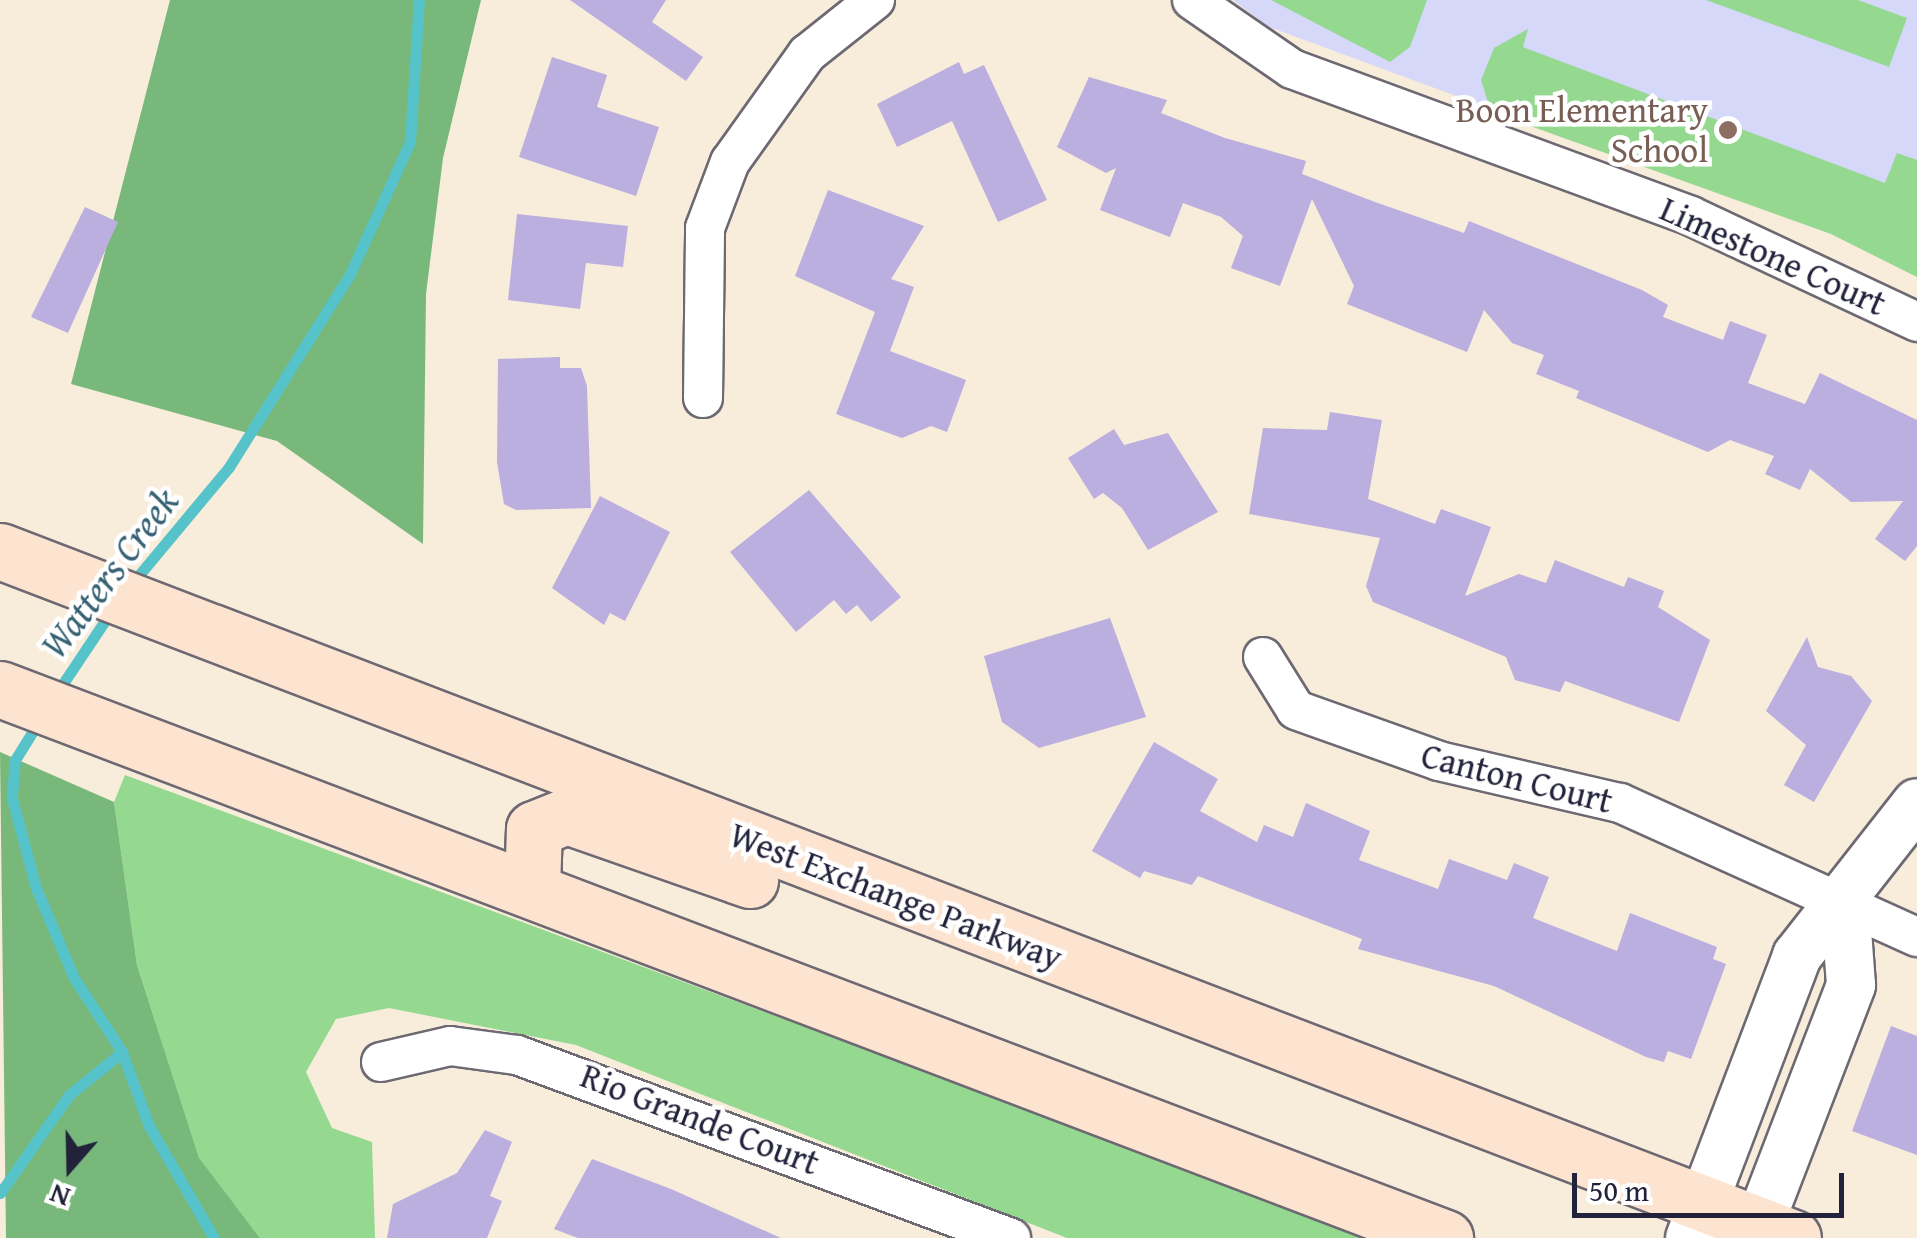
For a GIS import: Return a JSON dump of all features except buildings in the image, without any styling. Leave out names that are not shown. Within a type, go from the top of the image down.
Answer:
[{"type":"main road","name":"West Exchange Parkway","points":[[0,551],[1082,967],[1697,1221],[1769,1234]]},
{"type":"main road","points":[[0,689],[1445,1238]]},
{"type":"main road","points":[[532,888],[534,829],[567,816],[973,965],[1082,967]]},
{"type":"street","points":[[703,398],[706,228],[730,162],[807,54],[875,0]]},
{"type":"street","name":"Limestone Court","points":[[1192,0],[1292,70],[1691,216],[1917,322]]},
{"type":"street","name":"Canton Court","points":[[1264,658],[1296,710],[1454,765],[1571,785],[1917,938]]},
{"type":"street","points":[[1697,1221],[1797,956],[1845,904],[1917,803]]},
{"type":"street","points":[[1769,1234],[1850,984],[1845,904]]},
{"type":"street","name":"Rio Grande Court","points":[[382,1062],[450,1046],[563,1068],[1010,1238]]},
{"type":"shaded area","name":"Boon Elementary School","points":[[1233,0],[1917,0],[1917,277],[1831,234],[1269,27]]},
{"type":"green space","points":[[170,0],[481,0],[443,158],[426,294],[423,544],[277,441],[71,384]]},
{"type":"green space","points":[[1271,0],[1427,0],[1410,47],[1390,62]]},
{"type":"green space","points":[[1706,0],[1858,0],[1907,18],[1889,67]]},
{"type":"green space","points":[[1528,29],[1523,47],[1885,183],[1897,153],[1917,160],[1917,277],[1831,234],[1491,112],[1481,80],[1494,48]]},
{"type":"green space","points":[[0,752],[114,802],[137,965],[199,1158],[260,1238],[6,1238]]},
{"type":"green space","points":[[125,775],[1375,1238],[1067,1238],[576,1045],[389,1008],[336,1019],[306,1072],[332,1128],[372,1142],[375,1238],[260,1238],[199,1159],[137,965],[114,802]]},
{"type":"waterway","name":"Watters Creek","points":[[129,587],[229,467],[350,274],[410,142],[419,0]]},
{"type":"waterway","name":"Watters Creek","points":[[56,694],[112,610]]},
{"type":"waterway","name":"Watters Creek","points":[[41,718],[15,760],[12,798],[36,888],[74,978],[122,1052],[149,1126],[214,1238]]},
{"type":"waterway","points":[[0,1193],[69,1095],[122,1052]]},
{"type":"place","name":"Boon Elementary School","points":[[1728,130]]}]
